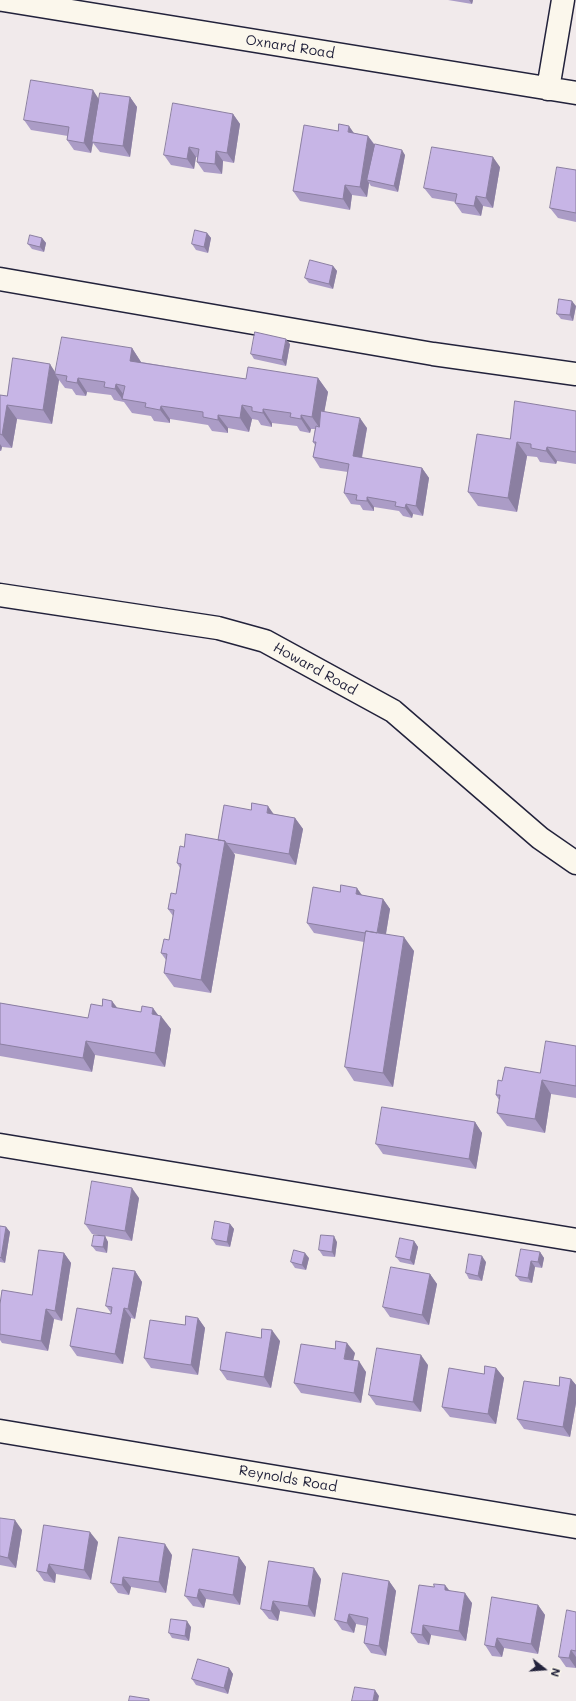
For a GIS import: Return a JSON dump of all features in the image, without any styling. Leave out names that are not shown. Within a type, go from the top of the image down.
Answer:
[{"type":"street","name":"Oxnard Road","points":[[3,0],[40,3],[576,93]]},
{"type":"street","points":[[548,89],[563,0]]},
{"type":"street","points":[[0,279],[425,353],[576,374]]},
{"type":"street","name":"Howard Road","points":[[0,595],[218,628],[265,641],[393,712],[540,838],[576,863]]},
{"type":"street","points":[[0,1145],[576,1240]]},
{"type":"street","name":"Reynolds Road","points":[[0,1431],[576,1528]]},
{"type":"building","points":[[31,80],[93,90],[84,143],[67,140],[69,127],[24,120]]},
{"type":"building","points":[[100,93],[130,97],[123,146],[92,142]]},
{"type":"building","points":[[173,103],[233,114],[227,153],[216,151],[215,164],[197,162],[199,149],[189,147],[187,159],[164,155]]},
{"type":"building","points":[[339,124],[349,126],[348,132],[368,136],[360,187],[345,185],[343,199],[293,191],[304,125],[338,131]]},
{"type":"building","points":[[375,144],[402,150],[394,186],[367,180]]},
{"type":"building","points":[[432,147],[493,157],[486,198],[476,196],[474,206],[455,203],[457,194],[424,188]]},
{"type":"building","points":[[557,167],[576,170],[576,213],[550,208]]},
{"type":"building","points":[[195,230],[207,233],[204,247],[192,244]]},
{"type":"building","points":[[30,235],[42,238],[40,247],[28,244]]},
{"type":"building","points":[[310,260],[333,266],[329,284],[305,278]]},
{"type":"building","points":[[559,299],[572,301],[570,315],[557,314]]},
{"type":"building","points":[[255,332],[286,339],[282,360],[251,354]]},
{"type":"building","points":[[62,337],[132,348],[130,361],[246,379],[248,367],[318,378],[312,417],[301,415],[301,419],[290,417],[291,413],[263,409],[263,413],[252,411],[252,407],[242,405],[240,418],[218,415],[218,420],[203,417],[203,412],[161,406],[160,410],[145,407],[146,403],[122,399],[125,386],[116,384],[115,389],[104,387],[105,382],[78,378],[77,383],[66,381],[67,376],[55,374]]},
{"type":"building","points":[[13,358],[50,364],[43,410],[7,405],[2,435],[0,434],[0,395],[7,396]]},
{"type":"building","points":[[515,401],[576,411],[576,452],[547,447],[546,451],[531,448],[531,444],[517,442],[508,498],[468,492],[477,434],[510,439]]},
{"type":"building","points":[[321,411],[360,418],[353,456],[422,468],[416,506],[406,504],[405,508],[395,506],[396,502],[367,497],[367,501],[356,500],[357,495],[344,493],[349,464],[313,457],[316,442],[313,442],[316,426],[319,427]]},
{"type":"building","points":[[252,803],[268,806],[267,813],[295,818],[289,854],[226,843],[225,841],[218,840],[224,805],[251,810]]},
{"type":"building","points":[[186,834],[225,841],[201,980],[164,973],[167,954],[161,953],[164,939],[169,940],[174,910],[168,909],[171,893],[176,894],[181,864],[177,863],[180,846],[184,847]]},
{"type":"building","points":[[341,885],[357,888],[356,894],[383,899],[377,933],[366,931],[365,933],[307,923],[313,887],[340,892]]},
{"type":"building","points":[[366,931],[404,937],[383,1073],[345,1067]]},
{"type":"building","points":[[103,999],[112,1001],[112,1007],[141,1012],[142,1006],[153,1008],[152,1014],[161,1016],[155,1053],[86,1041],[83,1058],[0,1044],[0,1003],[88,1018],[91,1004],[102,1006]]},
{"type":"building","points":[[546,1041],[576,1046],[576,1086],[542,1080],[535,1119],[497,1113],[500,1095],[496,1095],[498,1080],[502,1081],[505,1067],[540,1073]]},
{"type":"building","points":[[382,1107],[475,1122],[469,1159],[376,1144]]},
{"type":"building","points":[[92,1181],[132,1188],[125,1231],[85,1224]]},
{"type":"building","points":[[215,1221],[230,1224],[227,1242],[212,1239]]},
{"type":"building","points":[[0,1226],[6,1227],[1,1258],[0,1257]]},
{"type":"building","points":[[94,1235],[105,1236],[103,1247],[92,1246]]},
{"type":"building","points":[[321,1235],[334,1236],[332,1252],[319,1250]]},
{"type":"building","points":[[400,1238],[414,1241],[410,1260],[396,1257]]},
{"type":"building","points":[[521,1249],[540,1252],[538,1262],[531,1261],[528,1278],[516,1276]]},
{"type":"building","points":[[39,1250],[64,1253],[55,1311],[46,1309],[41,1341],[0,1334],[0,1304],[2,1290],[32,1295]]},
{"type":"building","points":[[294,1250],[305,1253],[302,1265],[291,1262]]},
{"type":"building","points":[[469,1254],[482,1256],[478,1276],[466,1273]]},
{"type":"building","points":[[391,1267],[430,1274],[422,1315],[383,1307]]},
{"type":"building","points":[[113,1268],[135,1271],[128,1309],[124,1308],[115,1354],[70,1346],[77,1308],[111,1314],[112,1307],[106,1306]]},
{"type":"building","points":[[186,1316],[198,1318],[191,1365],[144,1358],[150,1320],[185,1325]]},
{"type":"building","points":[[262,1329],[272,1330],[264,1377],[220,1370],[226,1332],[261,1338]]},
{"type":"building","points":[[336,1341],[347,1343],[344,1359],[359,1361],[354,1393],[294,1383],[301,1344],[335,1349]]},
{"type":"building","points":[[377,1348],[421,1355],[413,1402],[369,1395]]},
{"type":"building","points":[[485,1366],[496,1368],[488,1414],[442,1407],[449,1368],[484,1374]]},
{"type":"building","points":[[560,1377],[571,1379],[563,1427],[517,1419],[524,1381],[559,1386]]},
{"type":"building","points":[[0,1518],[15,1520],[8,1558],[0,1556]]},
{"type":"building","points":[[44,1525],[90,1532],[84,1570],[49,1564],[47,1573],[37,1571]]},
{"type":"building","points":[[119,1537],[165,1544],[159,1582],[123,1577],[122,1585],[111,1583]]},
{"type":"building","points":[[193,1549],[239,1557],[233,1595],[199,1589],[197,1598],[185,1596]]},
{"type":"building","points":[[269,1561],[314,1568],[308,1606],[273,1601],[271,1611],[261,1609]]},
{"type":"building","points":[[343,1573],[389,1581],[379,1646],[364,1643],[368,1618],[349,1614],[347,1623],[335,1620]]},
{"type":"building","points":[[434,1584],[445,1585],[445,1590],[465,1593],[459,1631],[423,1625],[422,1635],[411,1633],[419,1585],[434,1587]]},
{"type":"building","points":[[492,1597],[538,1605],[531,1644],[497,1638],[495,1647],[485,1645]]},
{"type":"building","points":[[567,1610],[576,1612],[576,1651],[571,1650],[569,1658],[559,1657]]},
{"type":"building","points":[[171,1619],[187,1621],[185,1636],[169,1633]]},
{"type":"building","points":[[198,1659],[229,1668],[224,1688],[192,1679]]},
{"type":"building","points":[[355,1687],[375,1690],[373,1701],[352,1701]]},
{"type":"building","points":[[130,1696],[149,1699],[149,1701],[129,1701]]}]
